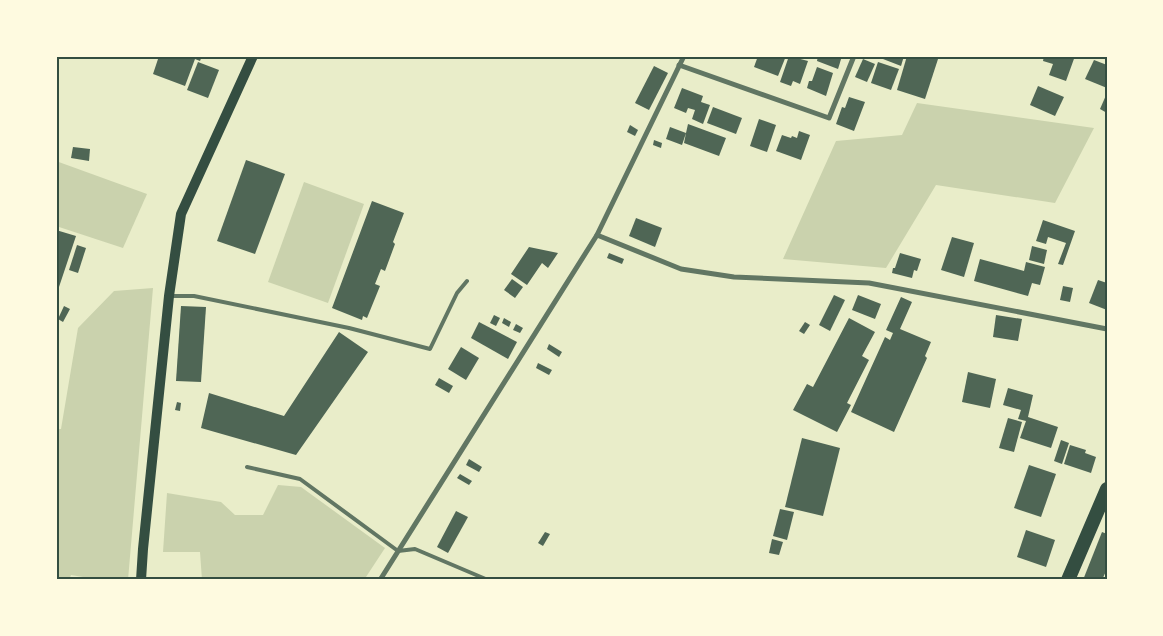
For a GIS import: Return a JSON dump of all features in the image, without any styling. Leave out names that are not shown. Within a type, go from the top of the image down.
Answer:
[{"type":"highway","points":[[1068,580],[1107,489]]},
{"type":"main road","points":[[141,580],[169,296],[181,214],[253,56]]},
{"type":"street","points":[[380,580],[597,235],[684,56]]},
{"type":"street","points":[[679,65],[829,118],[854,56]]},
{"type":"street","points":[[597,235],[681,269],[734,277],[869,283],[1107,329]]},
{"type":"lane","points":[[169,296],[194,296],[349,328],[430,349],[456,294],[467,281]]},
{"type":"lane","points":[[247,466],[300,479],[398,551],[415,550],[488,580]]},
{"type":"green space","points":[[917,103],[1094,128],[1055,203],[936,185],[886,268],[783,259],[836,141],[902,135]]},
{"type":"green space","points":[[56,161],[147,194],[123,248],[56,226]]},
{"type":"green space","points":[[304,182],[364,204],[328,303],[268,282]]},
{"type":"green space","points":[[153,288],[128,580],[101,580],[71,575],[69,580],[56,580],[56,429],[61,429],[78,328],[114,291]]},
{"type":"green space","points":[[278,485],[301,487],[385,548],[364,580],[202,580],[200,552],[163,552],[167,493],[221,502],[235,515],[263,515]]},
{"type":"building","points":[[159,56],[202,56],[200,61],[195,59],[185,86],[153,74]]},
{"type":"building","points":[[758,56],[786,56],[778,76],[754,67]]},
{"type":"building","points":[[789,56],[808,61],[800,84],[793,81],[791,86],[780,82]]},
{"type":"building","points":[[818,56],[842,56],[838,69],[817,61]]},
{"type":"building","points":[[884,56],[904,56],[901,66],[883,59]]},
{"type":"building","points":[[907,56],[939,56],[925,99],[897,90]]},
{"type":"building","points":[[1044,56],[1075,56],[1066,81],[1049,75],[1053,64],[1043,61]]},
{"type":"building","points":[[863,59],[875,64],[867,82],[855,77]]},
{"type":"building","points":[[1094,60],[1107,65],[1107,88],[1085,79]]},
{"type":"building","points":[[198,62],[219,70],[208,98],[187,90]]},
{"type":"building","points":[[878,62],[899,69],[891,90],[871,83]]},
{"type":"building","points":[[654,66],[668,73],[649,110],[635,103]]},
{"type":"building","points":[[817,67],[833,73],[826,96],[807,88],[809,81],[812,81]]},
{"type":"building","points":[[1038,86],[1064,97],[1055,116],[1030,105]]},
{"type":"building","points":[[682,88],[703,96],[701,102],[710,105],[703,124],[692,119],[695,110],[688,108],[686,113],[674,108]]},
{"type":"building","points":[[1107,93],[1107,113],[1100,109]]},
{"type":"building","points":[[849,97],[865,102],[854,131],[836,124],[842,107],[845,108]]},
{"type":"building","points":[[713,107],[742,118],[736,134],[707,123]]},
{"type":"building","points":[[759,119],[776,125],[767,152],[750,146]]},
{"type":"building","points":[[688,124],[726,138],[719,156],[684,143]]},
{"type":"building","points":[[630,125],[638,130],[635,136],[627,132]]},
{"type":"building","points":[[670,127],[686,133],[682,145],[666,139]]},
{"type":"building","points":[[799,131],[810,135],[801,160],[776,151],[782,135],[797,138]]},
{"type":"building","points":[[654,140],[662,143],[661,148],[653,145]]},
{"type":"building","points":[[73,147],[90,149],[89,161],[71,158]]},
{"type":"building","points":[[246,160],[285,174],[255,254],[217,241]]},
{"type":"building","points":[[372,201],[404,213],[385,271],[381,269],[375,284],[380,286],[367,318],[363,316],[362,320],[332,308]]},
{"type":"building","points":[[636,218],[662,228],[655,247],[629,236]]},
{"type":"building","points":[[1043,220],[1075,231],[1063,265],[1058,264],[1066,243],[1048,237],[1046,244],[1036,241]]},
{"type":"building","points":[[56,230],[76,236],[59,287],[56,286]]},
{"type":"building","points":[[952,237],[974,243],[964,277],[941,270]]},
{"type":"building","points":[[77,245],[86,248],[78,273],[69,270]]},
{"type":"building","points":[[1032,246],[1047,250],[1044,264],[1029,260]]},
{"type":"building","points":[[529,247],[558,253],[548,268],[542,263],[527,285],[511,274]]},
{"type":"building","points":[[609,253],[624,259],[622,264],[607,258]]},
{"type":"building","points":[[900,253],[921,259],[917,271],[914,270],[912,278],[892,273]]},
{"type":"building","points":[[980,259],[1024,271],[1026,262],[1045,267],[1040,285],[1032,283],[1028,296],[974,281]]},
{"type":"building","points":[[512,279],[523,287],[515,298],[504,290]]},
{"type":"building","points":[[1098,280],[1107,283],[1107,310],[1089,303]]},
{"type":"building","points":[[1063,286],[1073,288],[1070,302],[1060,300]]},
{"type":"building","points":[[834,295],[845,300],[830,331],[819,325]]},
{"type":"building","points":[[858,295],[881,304],[875,319],[852,310]]},
{"type":"building","points":[[901,297],[912,302],[900,329],[931,342],[925,356],[927,358],[894,432],[851,412],[885,337],[890,340],[893,333],[886,330]]},
{"type":"building","points":[[64,306],[70,309],[63,322],[58,319]]},
{"type":"building","points":[[181,306],[206,307],[201,382],[176,381]]},
{"type":"building","points":[[494,315],[500,318],[496,326],[490,323]]},
{"type":"building","points":[[996,315],[1022,319],[1018,341],[993,337]]},
{"type":"building","points":[[504,318],[511,322],[509,327],[502,323]]},
{"type":"building","points":[[849,318],[875,332],[862,356],[869,360],[847,403],[851,405],[837,432],[793,410],[807,384],[813,387]]},
{"type":"building","points":[[479,322],[517,342],[508,359],[471,338]]},
{"type":"building","points":[[805,322],[810,325],[804,334],[799,331]]},
{"type":"building","points":[[516,324],[523,328],[520,333],[513,330]]},
{"type":"building","points":[[339,332],[368,352],[296,455],[201,428],[209,393],[284,416]]},
{"type":"building","points":[[549,344],[562,352],[559,357],[547,349]]},
{"type":"building","points":[[461,347],[479,358],[466,380],[448,369]]},
{"type":"building","points":[[538,363],[552,370],[549,375],[536,368]]},
{"type":"building","points":[[968,372],[996,379],[990,408],[962,402]]},
{"type":"building","points":[[439,378],[453,386],[449,393],[435,385]]},
{"type":"building","points":[[1008,388],[1033,395],[1028,417],[1058,427],[1051,448],[1020,438],[1026,421],[1018,419],[1021,410],[1003,405]]},
{"type":"building","points":[[177,402],[181,403],[180,411],[175,410]]},
{"type":"building","points":[[1008,418],[1022,422],[1014,452],[999,448]]},
{"type":"building","points":[[802,438],[840,448],[823,516],[785,507]]},
{"type":"building","points":[[1061,440],[1069,443],[1062,464],[1054,461]]},
{"type":"building","points":[[1070,445],[1086,450],[1085,453],[1096,457],[1091,473],[1064,464]]},
{"type":"building","points":[[469,459],[482,467],[479,472],[466,465]]},
{"type":"building","points":[[1029,465],[1056,474],[1041,517],[1014,508]]},
{"type":"building","points":[[460,474],[472,481],[469,485],[457,478]]},
{"type":"building","points":[[780,509],[794,512],[787,540],[773,536]]},
{"type":"building","points":[[456,511],[468,517],[448,553],[437,547]]},
{"type":"building","points":[[1026,530],[1055,540],[1046,567],[1017,557]]},
{"type":"building","points":[[545,532],[550,534],[543,546],[538,543]]},
{"type":"building","points":[[1102,532],[1107,534],[1107,569],[1102,580],[1083,580]]},
{"type":"building","points":[[772,539],[783,542],[779,555],[769,553]]}]
